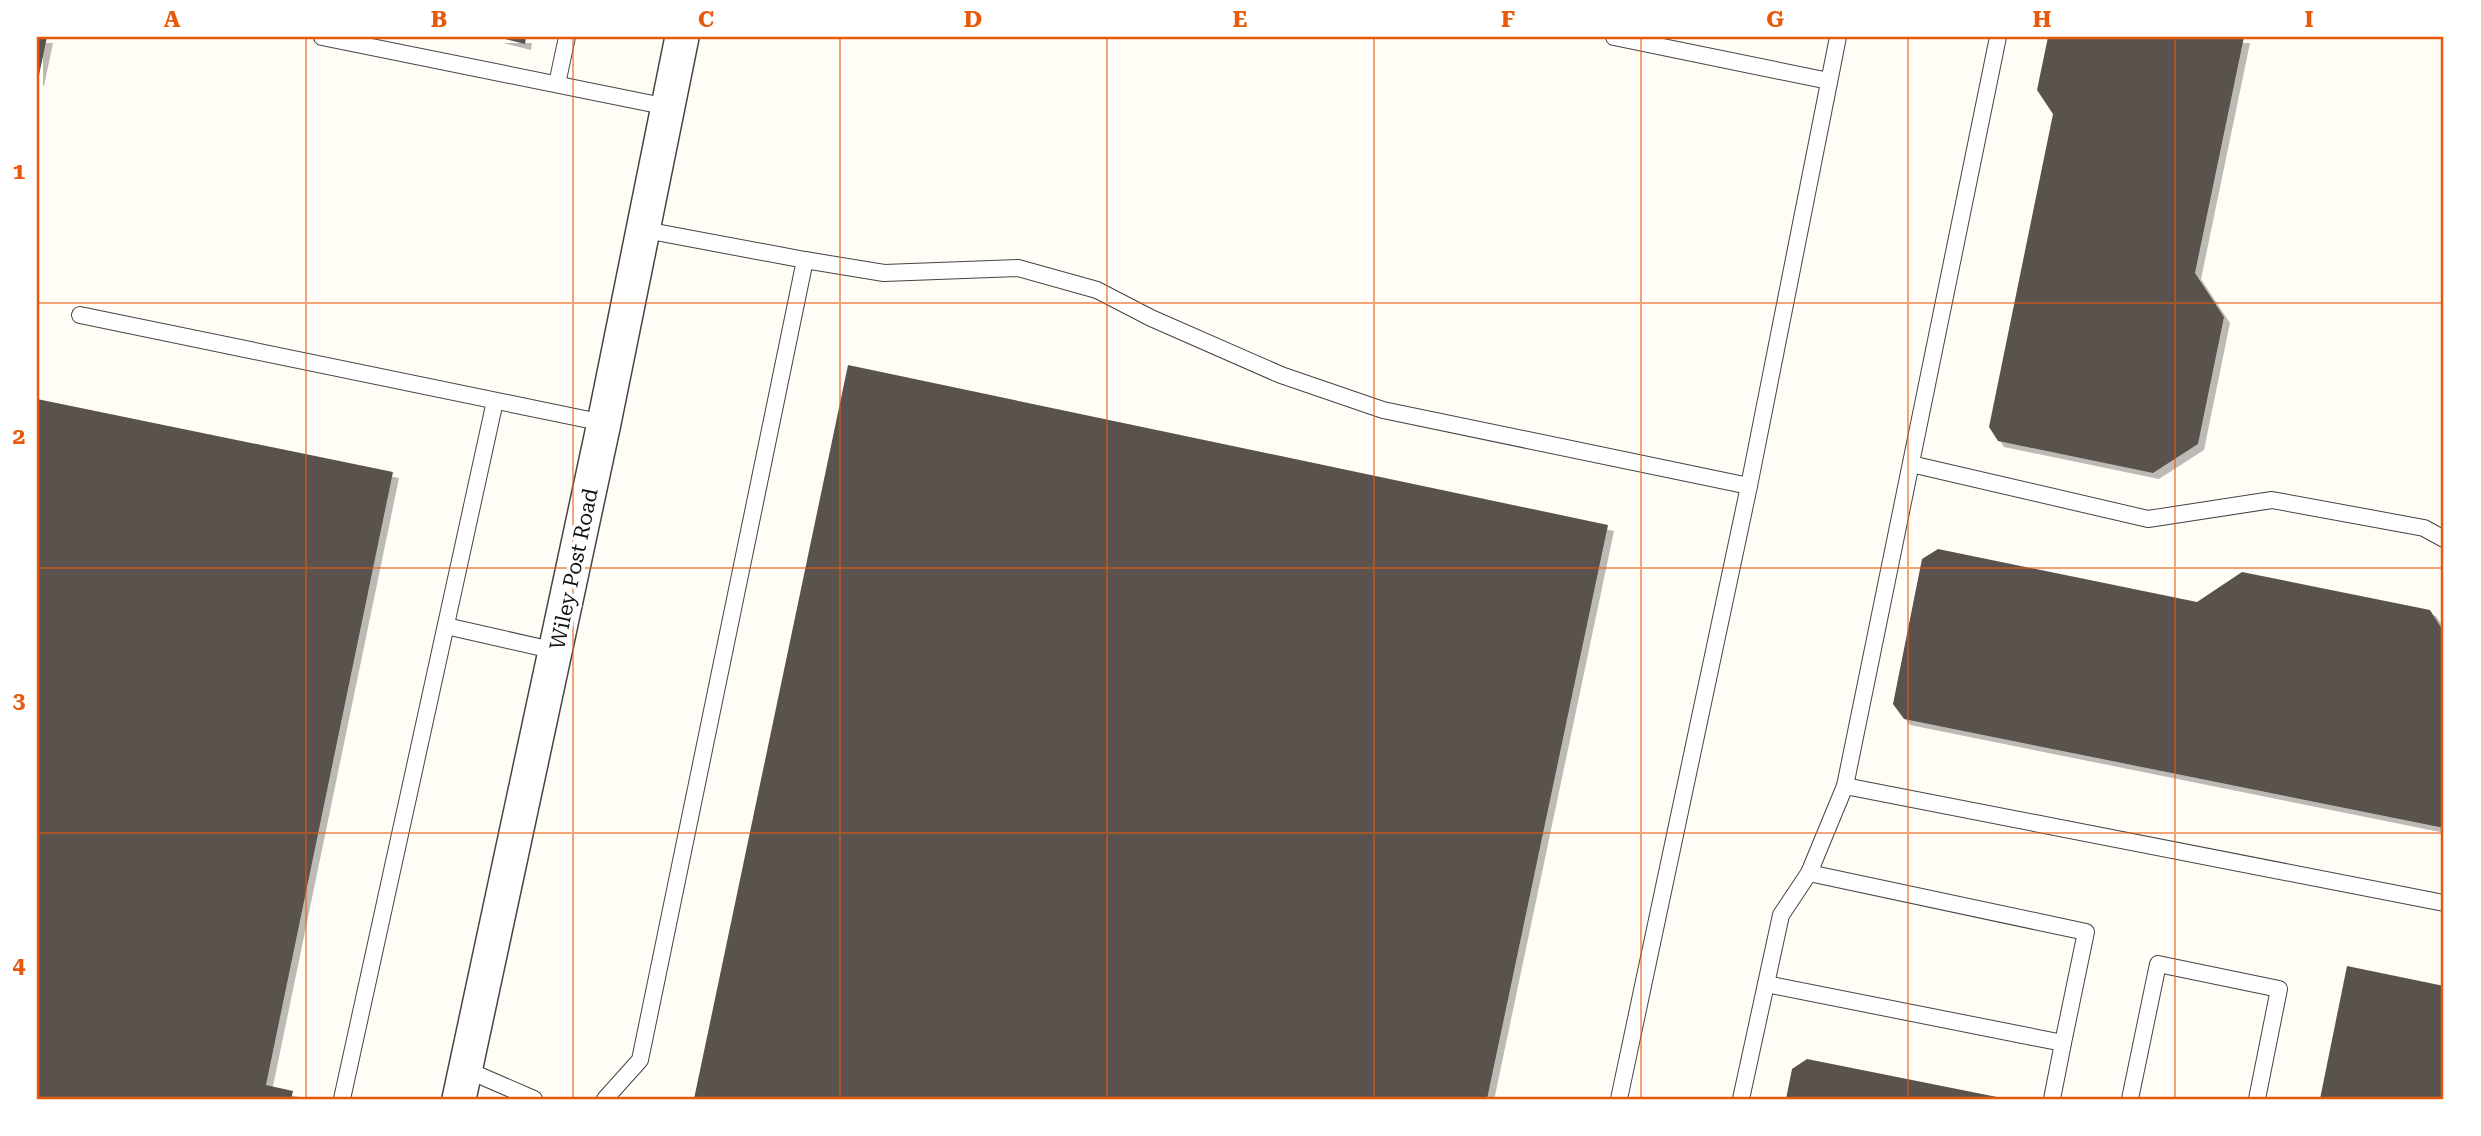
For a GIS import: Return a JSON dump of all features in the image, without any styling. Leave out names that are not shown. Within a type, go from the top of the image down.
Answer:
[{"type":"street","name":"Wiley Post Road","points":[[463,1085],[645,230],[682,37]]},
{"type":"lane","points":[[322,37],[668,107]]},
{"type":"lane","points":[[557,85],[566,37]]},
{"type":"lane","points":[[1614,37],[1829,81]]},
{"type":"lane","points":[[1619,1099],[1749,486],[1838,37]]},
{"type":"lane","points":[[1741,1099],[1781,915],[1809,873],[1846,786],[1998,37]]},
{"type":"lane","points":[[645,230],[884,273],[1018,268],[1097,290],[1151,318],[1281,375],[1383,410],[1749,486]]},
{"type":"lane","points":[[605,1099],[640,1060],[805,260]]},
{"type":"lane","points":[[80,316],[604,424]]},
{"type":"lane","points":[[342,1099],[495,401]]},
{"type":"lane","points":[[1911,464],[2148,519],[2272,500],[2424,528],[2444,539]]},
{"type":"lane","points":[[446,626],[556,651]]},
{"type":"lane","points":[[1846,786],[2444,903]]},
{"type":"lane","points":[[1809,873],[2086,932],[2052,1099]]},
{"type":"lane","points":[[2130,1099],[2158,964],[2279,989],[2257,1099]]},
{"type":"lane","points":[[1766,985],[2063,1044]]},
{"type":"lane","points":[[463,1085],[534,1099]]},
{"type":"building","points":[[37,37],[47,37],[38,80],[37,80]]},
{"type":"building","points":[[497,37],[526,37],[525,44]]},
{"type":"building","points":[[2048,37],[2244,37],[2195,273],[2224,317],[2198,444],[2153,473],[1998,441],[1989,427],[2053,114],[2037,90]]},
{"type":"building","points":[[848,365],[1608,525],[1487,1099],[694,1099]]},
{"type":"building","points":[[37,399],[393,472],[266,1085],[293,1091],[291,1099],[37,1099]]},
{"type":"building","points":[[1938,549],[2197,602],[2242,572],[2430,610],[2444,632],[2444,828],[1904,719],[1893,704],[1922,559]]},
{"type":"building","points":[[2347,966],[2444,986],[2444,1099],[2320,1099]]},
{"type":"building","points":[[1807,1059],[2002,1099],[1786,1099],[1792,1069]]}]
